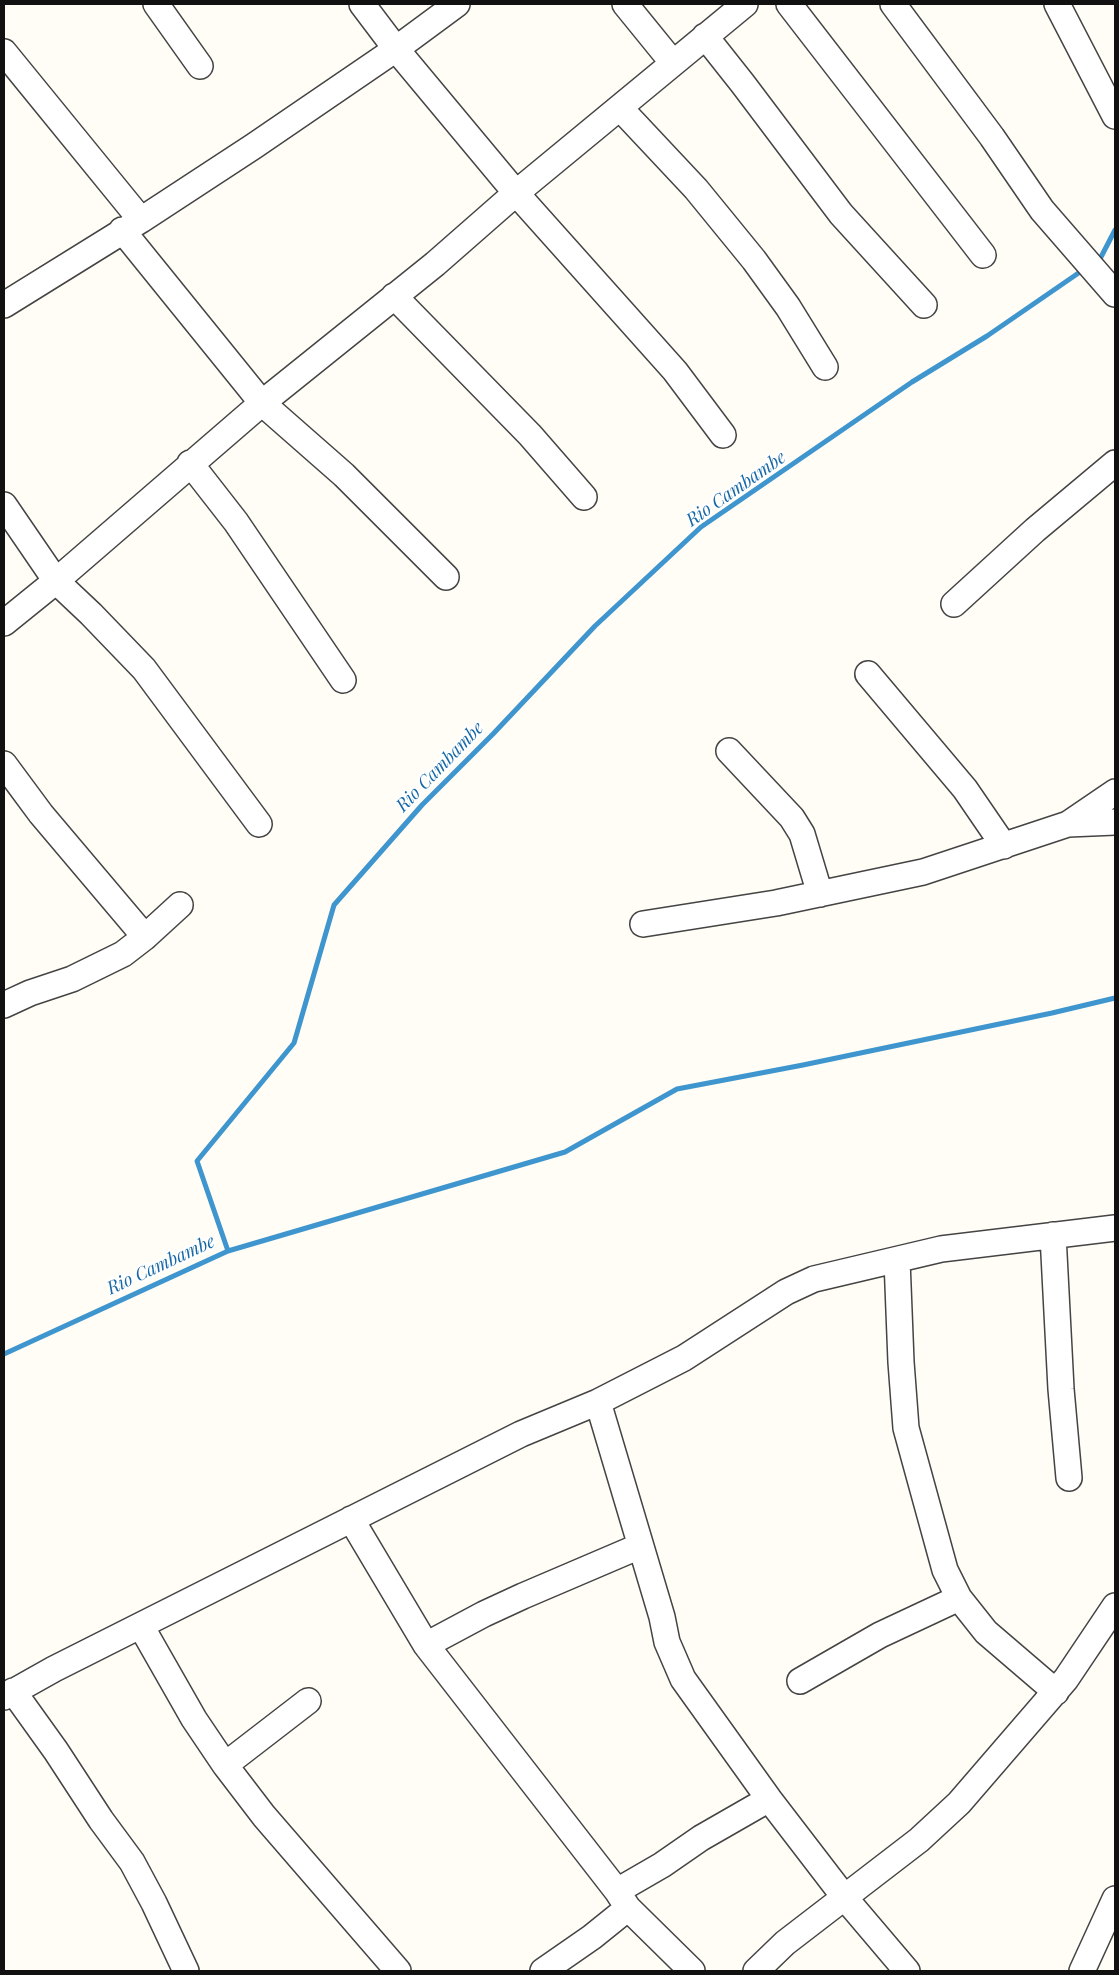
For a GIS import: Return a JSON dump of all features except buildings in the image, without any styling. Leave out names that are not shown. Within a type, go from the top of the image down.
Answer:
[{"type":"street","points":[[156,4],[200,66]]},
{"type":"street","points":[[362,4],[396,49],[516,193],[675,371],[723,435]]},
{"type":"street","points":[[4,304],[132,225],[254,146],[396,49],[457,4]]},
{"type":"street","points":[[625,4],[673,63]]},
{"type":"street","points":[[4,623],[56,581],[262,403],[435,264],[516,193],[745,4]]},
{"type":"street","points":[[790,4],[984,255]]},
{"type":"street","points":[[893,4],[992,137],[1042,210],[1115,294]]},
{"type":"street","points":[[1057,4],[1115,116]]},
{"type":"street","points":[[705,36],[744,84],[841,214],[924,305]]},
{"type":"street","points":[[4,52],[262,403],[344,475],[446,577]]},
{"type":"street","points":[[620,108],[696,189],[754,260],[788,307],[825,367]]},
{"type":"street","points":[[394,296],[530,435],[584,497]]},
{"type":"street","points":[[954,604],[1035,530],[1115,463]]},
{"type":"street","points":[[190,464],[236,522],[343,680]]},
{"type":"street","points":[[4,505],[56,581],[144,669],[204,753],[259,824]]},
{"type":"street","points":[[868,674],[965,789],[1004,846]]},
{"type":"street","points":[[729,751],[792,818],[802,834],[820,894]]},
{"type":"street","points":[[4,764],[41,814],[145,937]]},
{"type":"street","points":[[643,924],[776,903],[923,872],[1068,824],[1115,792]]},
{"type":"street","points":[[1068,824],[1115,822]]},
{"type":"street","points":[[4,1006],[30,993],[72,979],[124,954],[180,905]]},
{"type":"street","points":[[186,1971],[154,1903],[132,1862],[101,1820],[56,1751],[9,1694],[54,1669],[521,1434],[598,1402],[684,1358],[786,1292],[814,1280],[941,1249],[1115,1228]]},
{"type":"street","points":[[1053,1236],[1061,1389],[1069,1478]]},
{"type":"street","points":[[897,1260],[906,1428],[945,1570],[959,1598],[986,1632],[1056,1692]]},
{"type":"street","points":[[598,1402],[662,1617],[667,1642],[682,1679],[769,1799],[845,1898],[907,1971]]},
{"type":"street","points":[[351,1519],[426,1645],[623,1900],[692,1971]]},
{"type":"street","points":[[426,1645],[515,1599],[640,1546]]},
{"type":"street","points":[[800,1680],[880,1635],[959,1598]]},
{"type":"street","points":[[756,1971],[786,1943],[920,1840],[958,1803],[1056,1692],[1115,1606]]},
{"type":"street","points":[[141,1626],[194,1719],[225,1764],[264,1816],[398,1971]]},
{"type":"street","points":[[225,1764],[308,1701]]},
{"type":"street","points":[[543,1971],[592,1937],[623,1900],[701,1838],[769,1799]]},
{"type":"street","points":[[1082,1971],[1115,1899]]},
{"type":"waterway","name":"Rio Cambambe","points":[[1101,257],[1115,230]]},
{"type":"waterway","name":"Rio Cambambe","points":[[4,1354],[228,1251],[197,1161],[294,1043],[334,905],[422,805],[493,734],[595,626],[701,527],[912,382],[987,336],[1080,272]]},
{"type":"waterway","points":[[228,1251],[565,1152],[677,1089],[803,1065],[1115,998]]}]
